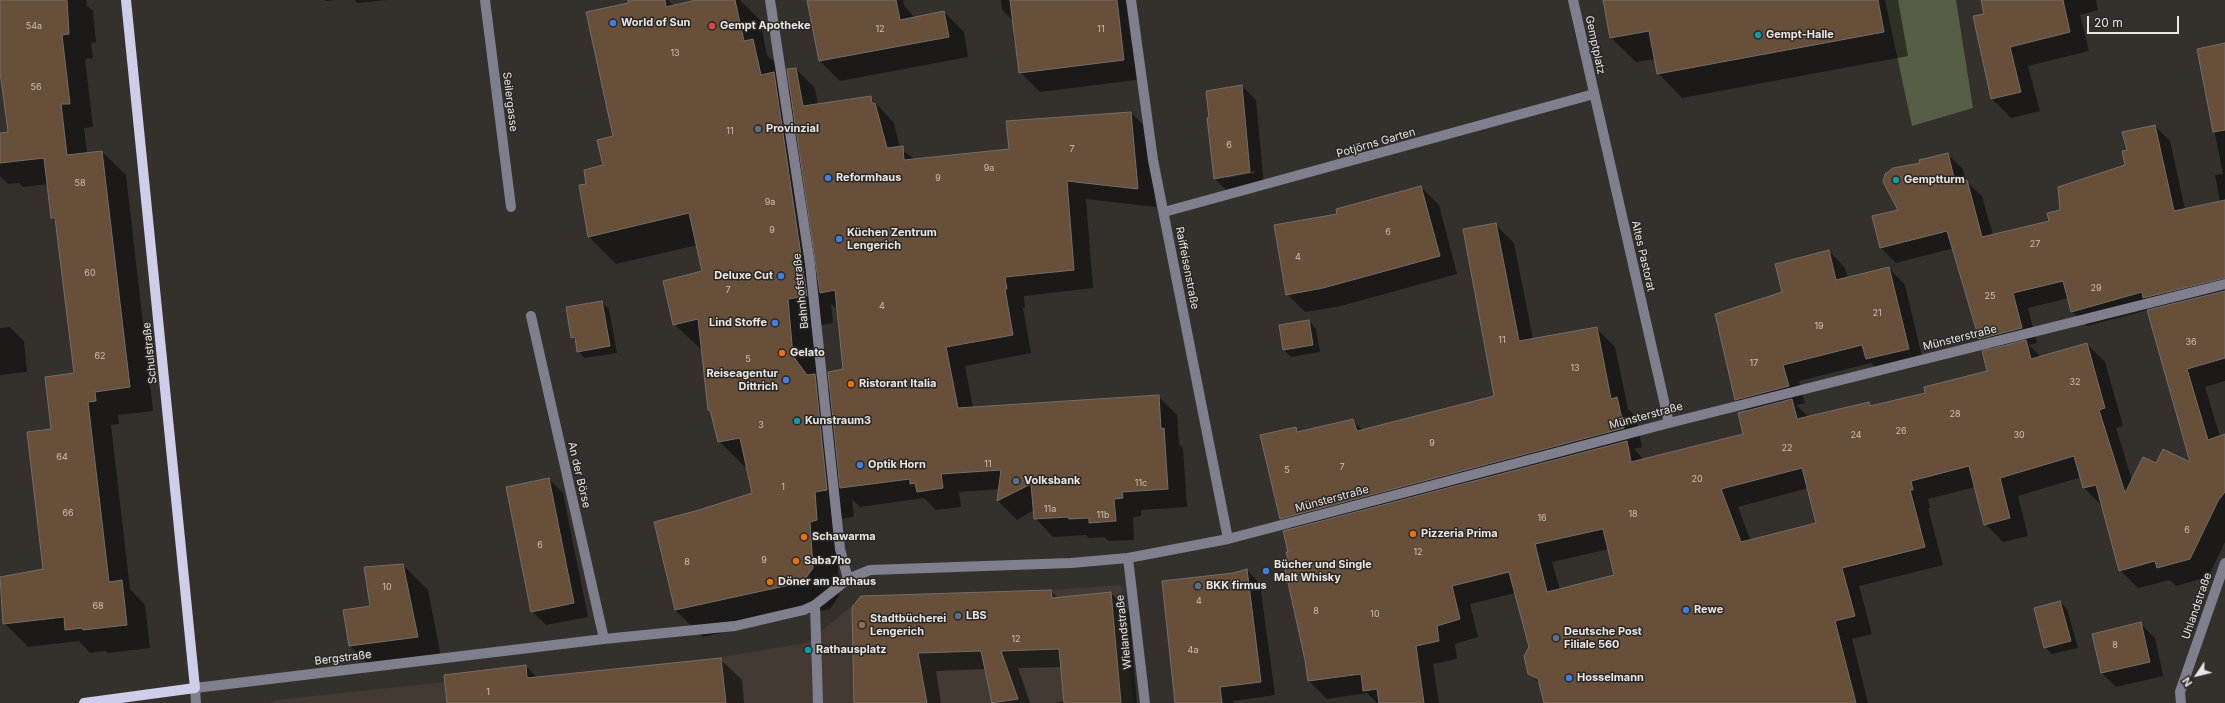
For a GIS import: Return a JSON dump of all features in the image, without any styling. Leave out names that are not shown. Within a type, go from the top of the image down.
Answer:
[{"type":"main road","name":"Schulstraße","points":[[126,0],[195,688]]},
{"type":"main road","name":"Bergstraße","points":[[84,703],[195,688]]},
{"type":"street","name":"Seilergasse","points":[[485,0],[511,206]]},
{"type":"street","name":"Bahnhofstraße","points":[[770,0],[810,264],[840,549],[848,579]]},
{"type":"street","name":"Raiffeisenstraße","points":[[1130,0],[1153,160],[1228,538]]},
{"type":"street","name":"Gemptplatz","points":[[1573,0],[1594,94]]},
{"type":"street","name":"Potjörns Garten","points":[[1164,212],[1594,94]]},
{"type":"street","name":"Altes Pastorat","points":[[1594,94],[1669,422]]},
{"type":"street","name":"Münsterstraße","points":[[848,579],[870,570],[1071,563],[1128,558],[1228,538],[1669,422],[2225,284]]},
{"type":"street","name":"An der Börse","points":[[531,316],[604,639]]},
{"type":"street","name":"Wielandstraße","points":[[1128,558],[1144,703]]},
{"type":"street","name":"Uhlandstraße","points":[[2180,703],[2180,692],[2225,563]]},
{"type":"street","points":[[604,639],[735,626],[791,615],[815,605],[848,579]]},
{"type":"street","points":[[815,605],[818,703]]},
{"type":"street","name":"Bergstraße","points":[[195,688],[604,639]]},
{"type":"street","name":"Schulstraße","points":[[195,688],[196,703]]},
{"type":"shaded area","points":[[1121,585],[1133,703],[270,703],[276,700],[445,682],[444,675],[526,665],[527,679],[722,657],[806,643],[851,607],[861,596],[1051,590]]},
{"type":"green space","points":[[1885,0],[1956,0],[1973,108],[1912,126]]},
{"type":"building","points":[[0,0],[67,0],[69,34],[62,35],[70,104],[61,104],[67,155],[102,151],[130,387],[95,392],[96,401],[88,402],[109,582],[122,580],[127,625],[83,630],[83,628],[65,630],[64,617],[3,624],[0,577],[43,569],[27,432],[51,429],[45,377],[74,373],[55,218],[51,218],[44,158],[0,163],[0,133],[8,132],[0,72]]},
{"type":"building","points":[[628,0],[665,0],[666,7],[696,0],[735,0],[744,41],[753,39],[761,75],[774,72],[807,296],[788,299],[793,356],[807,375],[815,374],[827,490],[815,492],[817,520],[810,522],[813,568],[803,582],[675,610],[654,522],[699,510],[752,493],[740,438],[718,442],[710,410],[708,410],[698,319],[673,325],[663,281],[702,271],[689,213],[588,237],[579,185],[586,184],[584,170],[603,165],[597,140],[613,136],[586,12],[628,3]]},
{"type":"building","points":[[807,0],[896,0],[900,20],[944,11],[949,37],[819,61]]},
{"type":"building","points":[[1010,0],[1117,0],[1124,60],[1019,73]]},
{"type":"building","name":"Gempt-Halle","points":[[1603,0],[1878,0],[1884,32],[1657,74],[1649,31],[1610,38]]},
{"type":"building","points":[[1981,0],[2063,0],[2070,32],[2010,47],[2021,92],[1991,99],[1973,16],[1984,14]]},
{"type":"building","points":[[2225,43],[2225,130],[2213,132],[2197,49]]},
{"type":"building","points":[[796,68],[803,106],[871,96],[872,103],[875,103],[887,148],[903,146],[904,160],[1009,149],[1006,121],[1131,112],[1138,189],[1067,181],[1074,270],[1005,277],[1007,289],[1005,289],[1013,335],[946,347],[958,408],[1159,395],[1161,429],[1164,428],[1168,489],[1122,492],[1123,498],[1114,499],[1116,521],[1089,523],[1089,518],[1069,519],[1068,517],[1034,519],[1031,484],[997,501],[1001,470],[941,474],[943,488],[917,492],[915,483],[910,484],[910,479],[840,488],[828,372],[843,369],[835,290],[820,293],[787,69]]},
{"type":"building","points":[[1242,85],[1250,172],[1214,179],[1207,118],[1209,118],[1206,91]]},
{"type":"building","points":[[2155,125],[2174,211],[2225,200],[2225,278],[2143,298],[2142,292],[2071,312],[2063,281],[2013,293],[2022,328],[1979,339],[1947,231],[1880,248],[1872,216],[1898,210],[1883,182],[1885,174],[1893,168],[1920,163],[1919,160],[1948,153],[1955,182],[1967,180],[1982,237],[2049,221],[2047,213],[2060,210],[2058,187],[2125,165],[2122,151],[2127,150],[2122,132]]},
{"type":"building","points":[[1421,186],[1440,256],[1323,288],[1286,295],[1274,225],[1337,214],[1336,209]]},
{"type":"building","points":[[1496,223],[1519,341],[1597,327],[1611,399],[1617,397],[1624,428],[1280,519],[1260,435],[1296,427],[1297,432],[1353,419],[1357,431],[1494,396],[1463,229]]},
{"type":"building","points":[[1829,250],[1836,280],[1889,267],[1909,349],[1866,359],[1862,345],[1783,365],[1789,386],[1735,400],[1715,314],[1782,292],[1775,264]]},
{"type":"building","points":[[2225,291],[2225,358],[2187,369],[2208,440],[2225,434],[2225,492],[2218,501],[2190,559],[2157,568],[2155,561],[2119,571],[2096,485],[2083,488],[2074,456],[2000,478],[2010,518],[1984,525],[1969,466],[1911,481],[1913,490],[1910,490],[1925,547],[1842,568],[1855,616],[1835,621],[1856,703],[1544,703],[1538,679],[1528,674],[1524,656],[1529,647],[1509,572],[1452,586],[1460,619],[1437,626],[1439,641],[1416,646],[1424,703],[1379,703],[1377,689],[1363,691],[1361,674],[1308,681],[1305,660],[1283,560],[1288,559],[1286,552],[1288,552],[1283,531],[1627,441],[1631,462],[1743,434],[1738,413],[1792,399],[1797,419],[1869,402],[1870,406],[1925,393],[1924,387],[1987,371],[1982,351],[2026,340],[2031,359],[2087,343],[2105,408],[2099,410],[2125,493],[2143,457],[2156,463],[2163,449],[2190,462],[2147,310]],"holes":[[[1802,468],[1816,523],[1741,542],[1721,489]],[[1603,529],[1614,575],[1547,592],[1535,544]]]},
{"type":"building","points":[[602,301],[610,346],[577,352],[575,337],[571,338],[566,307]]},
{"type":"building","points":[[1309,320],[1313,345],[1283,350],[1279,325]]},
{"type":"building","points":[[549,478],[574,603],[531,612],[506,487]]},
{"type":"building","points":[[403,564],[418,637],[349,646],[343,610],[370,606],[364,567]]},
{"type":"building","points":[[1247,569],[1261,682],[1220,687],[1222,703],[1175,703],[1162,581],[1233,573]]},
{"type":"building","points":[[1051,590],[1052,598],[1111,592],[1121,703],[1064,703],[1059,649],[1001,651],[1018,699],[992,703],[981,651],[918,653],[927,703],[854,703],[852,607],[861,596]]},
{"type":"building","points":[[2060,601],[2071,641],[2044,648],[2034,608]]},
{"type":"building","points":[[2141,622],[2150,662],[2101,673],[2092,634]]},
{"type":"building","points":[[721,658],[726,703],[447,703],[444,675],[526,665],[527,678]]},
{"type":"place","name":"World of Sun","points":[[613,23]]},
{"type":"place","name":"Gempt Apotheke","points":[[712,26]]},
{"type":"place","name":"Gempt-Halle","points":[[1758,35]]},
{"type":"place","name":"Provinzial","points":[[758,129]]},
{"type":"place","name":"Reformhaus","points":[[828,178]]},
{"type":"place","name":"Gemptturm","points":[[1896,180]]},
{"type":"place","name":"Küchen Zentrum Lengerich","points":[[839,239]]},
{"type":"place","name":"Deluxe Cut","points":[[781,276]]},
{"type":"place","name":"Lind Stoffe","points":[[775,323]]},
{"type":"place","name":"Gelato","points":[[782,353]]},
{"type":"place","name":"Reiseagentur Dittrich","points":[[786,380]]},
{"type":"place","name":"Ristorant Italia","points":[[851,384]]},
{"type":"place","name":"Kunstraum3","points":[[797,421]]},
{"type":"place","name":"Optik Horn","points":[[860,465]]},
{"type":"place","name":"Volksbank","points":[[1016,481]]},
{"type":"place","name":"Pizzeria Prima","points":[[1413,534]]},
{"type":"place","name":"Schawarma","points":[[804,537]]},
{"type":"place","name":"Saba7ho","points":[[796,561]]},
{"type":"place","name":"Bücher und Single Malt Whisky","points":[[1266,571]]},
{"type":"place","name":"Döner am Rathaus","points":[[770,582]]},
{"type":"place","name":"BKK firmus","points":[[1198,586]]},
{"type":"place","name":"Rewe","points":[[1686,610]]},
{"type":"place","name":"LBS","points":[[958,616]]},
{"type":"place","name":"Stadtbücherei Lengerich","points":[[862,625]]},
{"type":"place","name":"Deutsche Post Filiale 560","points":[[1556,638]]},
{"type":"place","name":"Rathausplatz","points":[[808,650]]},
{"type":"place","name":"Hosselmann","points":[[1569,678]]}]
